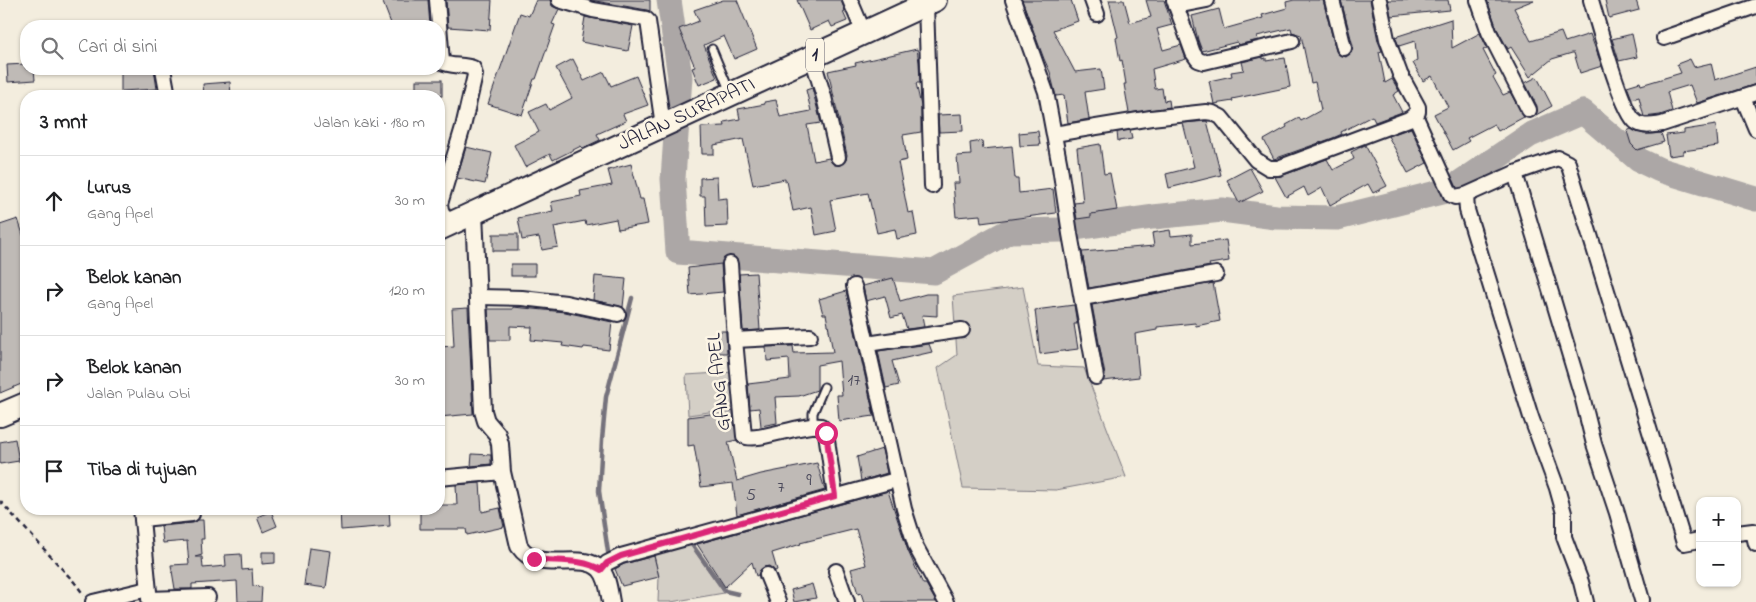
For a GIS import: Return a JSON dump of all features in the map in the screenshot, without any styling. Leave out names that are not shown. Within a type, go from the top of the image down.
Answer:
[{"type":"highway","name":"JALAN SURAPATI","points":[[445,227],[930,2]]},
{"type":"highway","points":[[0,415],[20,407]]},
{"type":"street","points":[[438,0],[439,20]]},
{"type":"street","points":[[559,0],[593,10],[646,19],[648,21],[666,124]]},
{"type":"street","points":[[850,0],[864,33]]},
{"type":"street","points":[[1013,0],[1044,82],[1096,377]]},
{"type":"street","points":[[1092,0],[1097,14]]},
{"type":"street","points":[[1207,0],[1175,3],[1193,53],[1201,62],[1243,54],[1292,41]]},
{"type":"street","points":[[1332,0],[1344,48]]},
{"type":"street","points":[[1054,134],[1151,118],[1206,112],[1213,113],[1221,117],[1256,160],[1269,168],[1278,168],[1409,119],[1418,112],[1418,107],[1400,74],[1387,39],[1379,0]]},
{"type":"street","points":[[1478,0],[1489,32],[1529,110]]},
{"type":"street","points":[[1591,0],[1621,94],[1631,117],[1636,122],[1648,126],[1662,124],[1750,96],[1756,129]]},
{"type":"street","points":[[930,2],[932,186]]},
{"type":"street","points":[[1664,38],[1746,5]]},
{"type":"street","points":[[812,57],[824,97],[838,157]]},
{"type":"street","points":[[445,64],[469,66],[473,68],[475,75],[463,127],[445,187]]},
{"type":"street","points":[[164,75],[167,90]]},
{"type":"street","points":[[1415,115],[1451,195],[1455,197],[1466,195],[1515,173],[1558,158],[1568,163],[1684,543],[1696,541]]},
{"type":"street","points":[[1515,173],[1582,396],[1594,444],[1617,513],[1642,600]]},
{"type":"street","points":[[1466,195],[1467,210],[1478,246],[1531,417],[1564,513],[1564,537],[1581,582],[1586,602]]},
{"type":"street","points":[[474,213],[483,411],[486,421],[497,434],[500,444],[502,472],[519,546],[524,554],[534,559],[608,564],[680,540],[896,480]]},
{"type":"street","name":"GANG APEL","points":[[730,264],[744,436],[753,438],[813,425]]},
{"type":"street","points":[[1082,298],[1216,274]]},
{"type":"street","points":[[854,286],[896,480],[916,548],[946,602]]},
{"type":"street","points":[[478,297],[522,298],[566,303],[618,314]]},
{"type":"street","points":[[867,344],[962,330]]},
{"type":"street","points":[[735,340],[810,336]]},
{"type":"street","points":[[813,425],[821,426],[826,433],[835,496]]},
{"type":"street","points":[[445,477],[502,472]]},
{"type":"street","points":[[142,515],[149,596]]},
{"type":"street","points":[[1741,532],[1753,530],[1756,544]]},
{"type":"street","points":[[608,564],[606,578],[611,602]]},
{"type":"street","points":[[836,572],[847,602]]},
{"type":"street","points":[[767,575],[778,602]]},
{"type":"street","points":[[89,599],[208,596]]},
{"type":"lane","points":[[712,49],[731,94]]},
{"type":"lane","points":[[813,425],[813,412],[824,387]]},
{"type":"path","points":[[0,501],[89,599]]},
{"type":"shaded area","points":[[1023,287],[1038,366],[1084,368],[1126,477],[1056,490],[963,488],[938,368],[957,355],[953,296]]},
{"type":"shaded area","points":[[735,372],[737,408],[688,415],[686,375]]},
{"type":"shaded area","points":[[688,542],[724,593],[671,602],[658,602],[659,577],[653,551]]},
{"type":"building","points":[[382,0],[428,0],[430,20],[390,20]]},
{"type":"building","points":[[446,0],[492,0],[490,30],[448,27]]},
{"type":"building","points":[[536,0],[550,0],[552,6],[559,9],[552,24],[555,25],[522,115],[488,104],[520,13],[529,16]]},
{"type":"building","points":[[590,0],[650,0],[650,11],[647,10]]},
{"type":"building","points":[[723,0],[737,0],[757,49],[734,59],[724,36],[704,45],[717,78],[699,85],[692,68],[695,67],[679,29],[699,21],[694,10]]},
{"type":"building","points":[[797,0],[841,0],[847,21],[832,27],[829,21],[810,30]]},
{"type":"building","points":[[1022,0],[1071,0],[1078,21],[1053,30],[1075,72],[1101,69],[1104,89],[1085,92],[1089,119],[1068,123],[1064,95],[1056,96],[1050,72]]},
{"type":"building","points":[[1109,0],[1124,0],[1130,23],[1151,17],[1146,0],[1164,0],[1172,25],[1157,29],[1163,50],[1181,45],[1186,59],[1152,69],[1155,89],[1162,88],[1164,101],[1169,100],[1170,107],[1129,113],[1122,60],[1120,61],[1116,38],[1118,37]]},
{"type":"building","points":[[1294,0],[1323,0],[1336,51],[1338,54],[1346,57],[1350,54],[1353,46],[1341,0],[1370,0],[1378,41],[1382,51],[1379,52],[1385,83],[1392,79],[1399,91],[1393,95],[1402,112],[1375,122],[1372,116],[1333,138],[1274,159],[1264,140],[1299,118],[1301,121],[1321,110],[1315,82],[1311,83],[1301,35],[1292,32],[1291,28],[1257,36],[1258,40],[1238,45],[1237,42],[1202,51],[1192,16],[1219,9],[1224,29],[1263,18],[1262,15],[1287,8],[1286,2]]},
{"type":"building","points":[[1388,0],[1448,0],[1450,10],[1391,16]]},
{"type":"building","points":[[1487,0],[1534,0],[1514,8],[1531,41],[1561,32],[1565,42],[1590,34],[1602,66],[1580,73],[1574,53],[1572,53],[1552,59],[1530,77],[1511,47],[1508,49],[1497,29]]},
{"type":"building","points":[[1605,0],[1636,0],[1639,10],[1609,18]]},
{"type":"building","points":[[585,17],[633,26],[628,51],[581,42]]},
{"type":"building","points":[[1451,19],[1452,48],[1480,33],[1487,48],[1483,50],[1496,75],[1493,77],[1503,95],[1510,92],[1524,117],[1498,131],[1494,124],[1467,138],[1469,141],[1453,150],[1434,114],[1448,107],[1432,76],[1423,81],[1413,63],[1417,61],[1415,41],[1399,46],[1395,37]]},
{"type":"building","points":[[1632,34],[1637,57],[1619,61],[1612,39]]},
{"type":"building","points":[[917,49],[920,83],[916,83],[921,106],[921,132],[903,135],[907,160],[898,162],[908,213],[913,212],[917,235],[897,239],[895,229],[877,233],[868,193],[830,200],[836,231],[816,235],[811,207],[793,211],[785,179],[753,185],[743,139],[714,145],[714,154],[702,154],[701,127],[725,126],[724,122],[740,119],[738,109],[776,100],[780,117],[811,111],[806,90],[812,88],[821,123],[807,125],[814,161],[829,158],[832,163],[840,165],[846,160],[847,155],[828,71]]},
{"type":"building","points":[[1263,57],[1263,59],[1266,58],[1266,61],[1285,58],[1290,87],[1214,104],[1209,81],[1232,76],[1231,72],[1244,70],[1242,62]]},
{"type":"building","points":[[573,59],[584,81],[604,72],[611,86],[636,76],[648,105],[623,114],[626,121],[597,134],[600,140],[583,148],[581,146],[553,160],[550,154],[525,167],[514,145],[539,132],[529,112],[546,104],[549,110],[572,98],[556,68]]},
{"type":"building","points":[[1690,59],[1694,67],[1711,63],[1715,80],[1756,67],[1756,84],[1697,103],[1690,85],[1667,92],[1672,111],[1644,117],[1639,97],[1632,99],[1627,86],[1640,82],[1641,85],[1681,73],[1677,64]]},
{"type":"building","points":[[20,64],[20,75],[35,75],[35,80],[8,82],[7,65]]},
{"type":"building","points":[[121,75],[155,75],[157,89],[121,90]]},
{"type":"building","points":[[1537,77],[1552,106],[1536,115],[1537,106],[1525,83]]},
{"type":"building","points":[[416,80],[442,80],[442,90],[416,90]]},
{"type":"building","points":[[230,82],[231,90],[204,90],[203,84]]},
{"type":"building","points":[[962,114],[963,131],[939,132],[938,115]]},
{"type":"building","points":[[1207,121],[1221,175],[1169,188],[1166,174],[1194,167],[1183,123]]},
{"type":"building","points":[[1716,125],[1718,146],[1683,151],[1683,154],[1669,156],[1666,135],[1684,133],[1684,130]]},
{"type":"building","points":[[1411,128],[1427,163],[1408,173],[1388,136]]},
{"type":"building","points":[[1631,129],[1644,134],[1661,133],[1664,142],[1637,150],[1631,144],[1627,131]]},
{"type":"building","points":[[1130,130],[1132,139],[1118,141],[1117,132]]},
{"type":"building","points":[[1038,131],[1040,145],[1020,146],[1019,133]]},
{"type":"building","points":[[982,141],[983,149],[1012,146],[1015,179],[1018,179],[1019,193],[1053,189],[1056,213],[981,223],[980,215],[956,217],[953,183],[959,183],[957,156],[971,155],[970,143]]},
{"type":"building","points":[[1100,144],[1104,174],[1110,173],[1117,210],[1091,214],[1091,217],[1077,219],[1074,203],[1083,202],[1077,148]]},
{"type":"building","points":[[1365,145],[1387,186],[1373,193],[1368,184],[1330,205],[1322,188],[1308,196],[1304,187],[1286,197],[1275,177],[1327,159],[1333,170],[1354,159],[1351,152]]},
{"type":"building","points":[[466,147],[492,153],[485,184],[457,178]]},
{"type":"building","points":[[631,164],[640,199],[643,199],[648,224],[618,229],[616,219],[586,225],[585,221],[554,227],[558,247],[542,250],[539,237],[522,240],[518,218],[553,211],[551,202],[581,196],[580,191],[612,185],[608,170]]},
{"type":"building","points":[[1250,168],[1263,191],[1239,203],[1227,180]]},
{"type":"building","points":[[717,177],[718,199],[727,198],[728,226],[706,227],[705,196],[700,196],[700,178]]},
{"type":"building","points":[[18,219],[20,225],[20,385],[0,393],[0,225]]},
{"type":"building","points":[[1170,230],[1171,236],[1192,234],[1192,244],[1226,240],[1229,261],[1089,288],[1082,252],[1154,246],[1152,233]]},
{"type":"building","points":[[493,234],[518,234],[518,251],[493,251]]},
{"type":"building","points":[[511,264],[535,264],[535,276],[511,276]]},
{"type":"building","points":[[721,264],[723,292],[690,295],[688,268]]},
{"type":"building","points":[[756,273],[760,330],[743,331],[739,274]]},
{"type":"building","points":[[595,276],[626,279],[623,307],[593,300]]},
{"type":"building","points":[[893,278],[900,301],[926,294],[937,294],[937,316],[922,315],[924,327],[907,329],[902,315],[891,318],[885,296],[866,301],[863,286]]},
{"type":"building","points":[[1213,283],[1220,321],[1196,326],[1195,323],[1157,327],[1157,330],[1135,334],[1139,377],[1103,381],[1105,375],[1092,305]]},
{"type":"building","points":[[846,291],[874,416],[839,421],[837,395],[842,395],[839,361],[817,365],[817,390],[799,396],[775,397],[777,423],[761,426],[759,408],[750,409],[748,384],[790,379],[789,359],[767,361],[766,347],[793,346],[794,353],[833,352],[826,314],[823,314],[819,299]]},
{"type":"building","points":[[1074,305],[1077,324],[1074,324],[1078,349],[1040,354],[1035,310]]},
{"type":"building","points":[[513,307],[565,312],[612,322],[609,350],[584,347],[583,349],[562,346],[563,343],[531,340],[532,327],[510,326],[510,340],[490,340],[488,309],[513,309]]},
{"type":"building","points":[[468,308],[473,414],[445,416],[445,347],[454,346],[452,309]]},
{"type":"building","points":[[716,331],[726,331],[727,353],[716,353]]},
{"type":"building","points":[[929,344],[932,352],[892,361],[899,385],[886,388],[878,351]]},
{"type":"building","points":[[733,411],[737,440],[728,442],[737,481],[761,474],[817,463],[825,490],[737,515],[733,483],[701,487],[694,445],[688,446],[688,417]]},
{"type":"building","points":[[15,439],[19,461],[0,464],[0,442]]},
{"type":"building","points":[[882,449],[887,473],[861,481],[857,457]]},
{"type":"building","points":[[472,454],[491,455],[491,464],[471,466]]},
{"type":"building","points":[[480,483],[482,512],[500,508],[504,527],[467,535],[466,529],[420,529],[420,515],[445,515],[445,505],[457,505],[456,485]]},
{"type":"building","points":[[888,491],[908,551],[923,584],[926,584],[936,602],[864,602],[861,593],[858,594],[851,569],[866,565],[856,529],[800,543],[772,553],[777,570],[775,571],[769,566],[764,567],[756,576],[752,562],[725,587],[697,544]]},
{"type":"building","points":[[273,515],[277,526],[263,532],[257,517]]},
{"type":"building","points":[[340,515],[389,515],[390,526],[341,530]]},
{"type":"building","points":[[203,520],[204,539],[201,539],[202,555],[195,557],[202,557],[203,568],[226,566],[225,555],[241,554],[242,570],[252,569],[253,586],[262,587],[261,602],[238,602],[237,581],[192,584],[192,589],[175,589],[171,565],[189,564],[187,541],[163,543],[161,526],[193,523]]},
{"type":"building","points":[[309,548],[331,551],[326,588],[304,585]]},
{"type":"building","points":[[262,552],[275,552],[275,563],[262,564]]},
{"type":"building","points":[[654,556],[659,577],[622,586],[615,569],[624,564]]},
{"type":"building","points":[[812,584],[816,598],[794,602],[791,590]]},
{"type":"waterway","points":[[669,0],[680,77],[673,179],[678,252],[934,272],[1009,231],[1062,230],[1153,217],[1222,210],[1276,217],[1337,218],[1449,190],[1530,135],[1583,112],[1639,160],[1660,170],[1756,199]]},
{"type":"waterway","points":[[611,558],[608,552],[599,491],[602,440],[606,397],[632,298]]},
{"type":"waterway","points":[[688,541],[725,591],[738,594]]},
{"type":"route","points":[[534,559],[592,564],[601,570],[614,558],[835,496],[826,433]]}]
